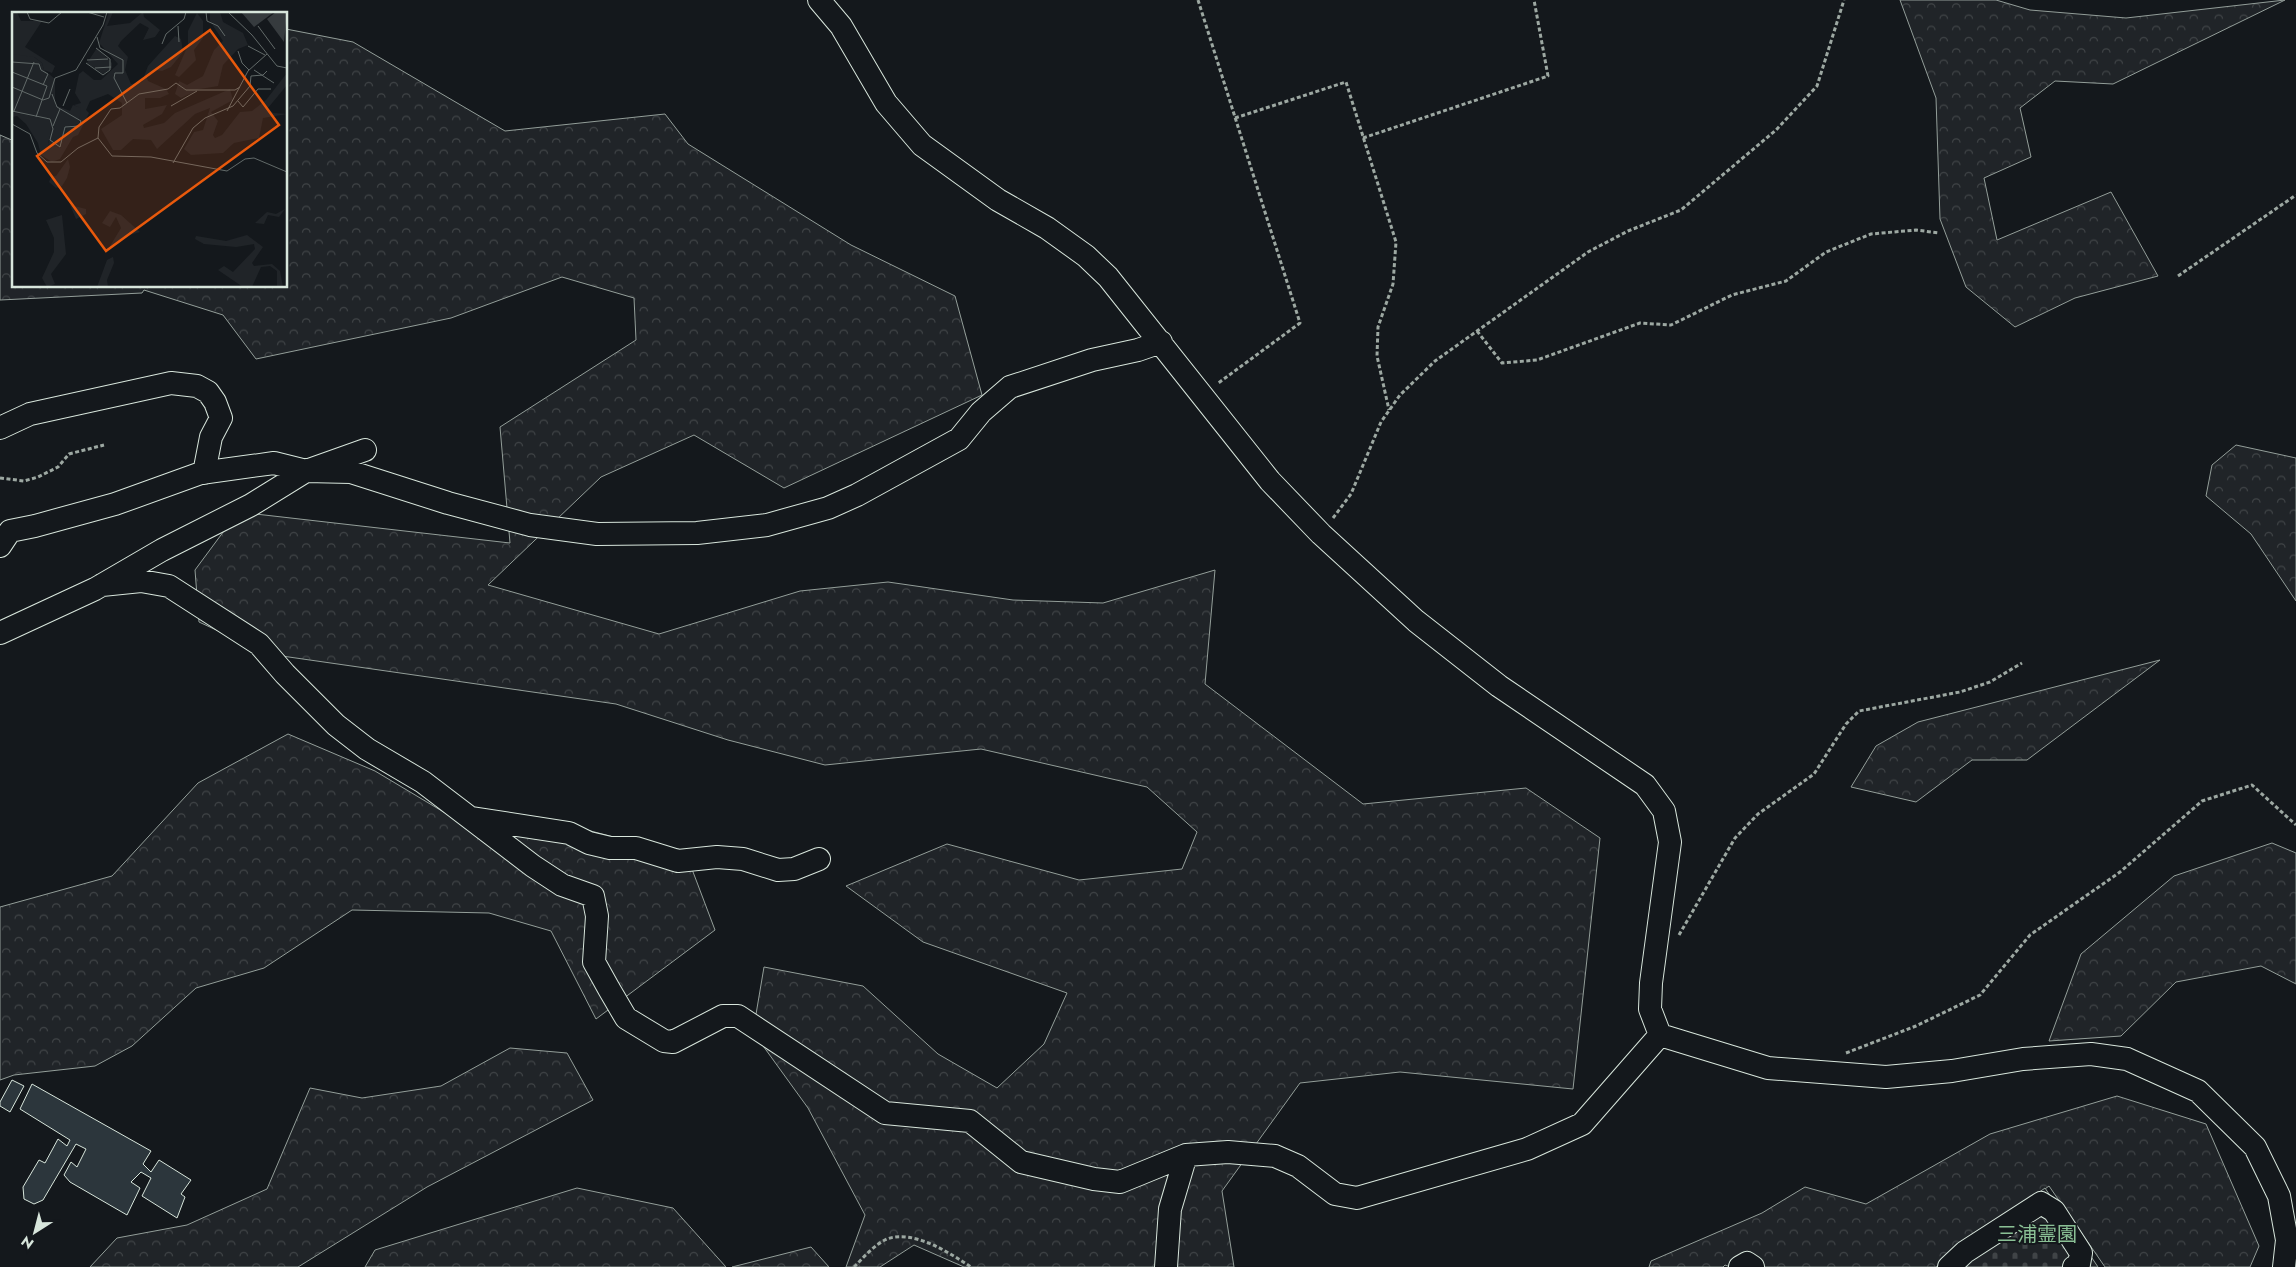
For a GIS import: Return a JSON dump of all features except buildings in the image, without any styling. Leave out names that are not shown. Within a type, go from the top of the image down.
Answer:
[{"type":"street","points":[[820,0],[841,26],[886,103],[922,145],[998,200],[1047,228],[1086,256],[1108,277],[1270,481],[1321,534],[1416,621],[1499,686],[1646,785],[1664,811],[1670,842],[1657,929],[1650,1009],[1660,1035]]},
{"type":"street","points":[[0,546],[10,531],[115,504],[204,473],[274,463],[306,471],[351,472],[448,503],[530,525],[597,534],[697,533],[767,525],[828,508],[857,495],[959,439],[981,412],[1010,387],[1092,360],[1138,350],[1161,342]]},
{"type":"street","points":[[0,428],[30,414],[171,383],[197,386],[208,392],[215,402],[221,418],[211,437],[204,473]]},
{"type":"street","points":[[0,633],[102,585],[162,550],[251,505],[306,471],[365,450]]},
{"type":"street","points":[[102,585],[141,581],[169,586],[259,644],[285,674],[336,725],[367,749],[423,782],[562,885],[593,896],[597,916],[594,962],[626,1018],[664,1041],[673,1042],[723,1016],[738,1016],[885,1113],[970,1121],[1021,1162],[1094,1179],[1120,1182],[1186,1155],[1228,1152],[1274,1156],[1298,1166],[1335,1194],[1357,1198],[1527,1149],[1582,1124],[1660,1035]]},
{"type":"street","points":[[470,817],[569,833],[589,843],[603,847],[636,848],[678,861],[717,857],[743,859],[778,870],[794,869],[819,859]]},
{"type":"street","points":[[1660,1035],[1768,1068],[1824,1071],[1886,1078],[1952,1071],[2023,1059],[2091,1054],[2127,1059],[2198,1091],[2255,1147],[2280,1196],[2287,1240],[2284,1267]]},
{"type":"street","points":[[1166,1267],[1170,1209],[1186,1155]]},
{"type":"street","points":[[1950,1267],[1966,1252],[2041,1202],[2054,1211],[2081,1253],[2079,1264],[2074,1267]]},
{"type":"street","points":[[1740,1267],[1747,1263],[1753,1267]]},
{"type":"path","points":[[1198,0],[1300,323],[1202,394]]},
{"type":"path","points":[[1364,138],[1548,76],[1534,0]]},
{"type":"path","points":[[1321,534],[1351,494],[1381,422],[1400,395],[1435,361],[1588,252],[1628,231],[1681,210],[1776,130],[1817,86],[1844,0]]},
{"type":"path","points":[[1235,118],[1346,82],[1396,242],[1393,284],[1378,327],[1377,356],[1389,411]]},
{"type":"path","points":[[2178,276],[2296,196]]},
{"type":"path","points":[[1477,331],[1502,362],[1537,360],[1640,323],[1671,325],[1732,294],[1786,281],[1826,252],[1871,234],[1916,230],[1939,233]]},
{"type":"path","points":[[0,478],[24,481],[38,477],[58,467],[70,454],[104,445]]},
{"type":"path","points":[[1676,940],[1716,875],[1735,838],[1758,814],[1814,774],[1846,724],[1859,711],[1960,692],[1990,682],[2022,663]]},
{"type":"path","points":[[1824,1071],[1840,1054],[1916,1026],[1980,996],[2030,935],[2120,872],[2202,801],[2252,785],[2296,825]]},
{"type":"path","points":[[854,1267],[875,1246],[889,1238],[905,1238],[920,1240],[946,1250],[971,1267]]},
{"type":"green space","points":[[1900,0],[1996,0],[2030,10],[2126,18],[2285,0],[2113,84],[2055,81],[2020,108],[2031,157],[1984,178],[1997,240],[2111,192],[2158,276],[2075,298],[2015,327],[1966,287],[1940,219],[1936,98]]},
{"type":"green space","points":[[288,29],[353,42],[505,131],[665,114],[688,144],[851,245],[955,296],[982,395],[784,488],[694,435],[601,477],[488,585],[659,634],[800,591],[888,582],[1013,600],[1103,603],[1215,570],[1205,684],[1363,804],[1526,788],[1600,838],[1573,1089],[1400,1072],[1300,1083],[1222,1191],[1234,1267],[964,1267],[914,1245],[880,1267],[846,1267],[865,1215],[808,1108],[753,1032],[764,967],[863,986],[938,1054],[997,1088],[1044,1044],[1067,993],[923,942],[846,886],[947,844],[1079,880],[1182,869],[1197,832],[1147,787],[981,749],[825,765],[728,740],[616,704],[268,654],[199,622],[195,570],[238,512],[510,543],[500,427],[636,340],[634,298],[562,277],[451,318],[256,359],[223,315],[144,290],[142,293],[0,300],[0,135],[12,140],[12,288],[288,288]]},
{"type":"green space","points":[[2236,445],[2296,458],[2296,601],[2251,534],[2206,496],[2212,465]]},
{"type":"green space","points":[[2160,660],[2027,760],[1972,760],[1916,802],[1851,787],[1876,746],[1918,722]]},
{"type":"green space","points":[[288,734],[375,771],[462,823],[583,829],[687,856],[715,930],[596,1019],[551,931],[489,913],[352,910],[264,968],[196,988],[132,1046],[95,1066],[14,1075],[0,1080],[0,907],[112,876],[198,783]]},
{"type":"green space","points":[[2272,843],[2296,853],[2296,984],[2261,966],[2176,982],[2121,1036],[2049,1041],[2081,954],[2174,876]]},
{"type":"green space","points":[[510,1048],[567,1053],[593,1100],[427,1187],[298,1267],[90,1267],[117,1238],[187,1225],[267,1189],[310,1088],[362,1098],[441,1086]]},
{"type":"green space","points":[[2117,1096],[2206,1124],[2259,1246],[2250,1267],[2105,1267],[2049,1186],[1941,1267],[1730,1267],[1725,1265],[1723,1267],[1649,1267],[1651,1261],[1762,1213],[1805,1187],[1866,1204],[1990,1134]]},
{"type":"green space","points":[[577,1188],[673,1208],[726,1267],[365,1267],[375,1250]]},
{"type":"green space","name":"三浦霊園","points":[[2045,1188],[2098,1267],[1936,1267]]},
{"type":"green space","points":[[811,1247],[829,1267],[732,1267]]}]
